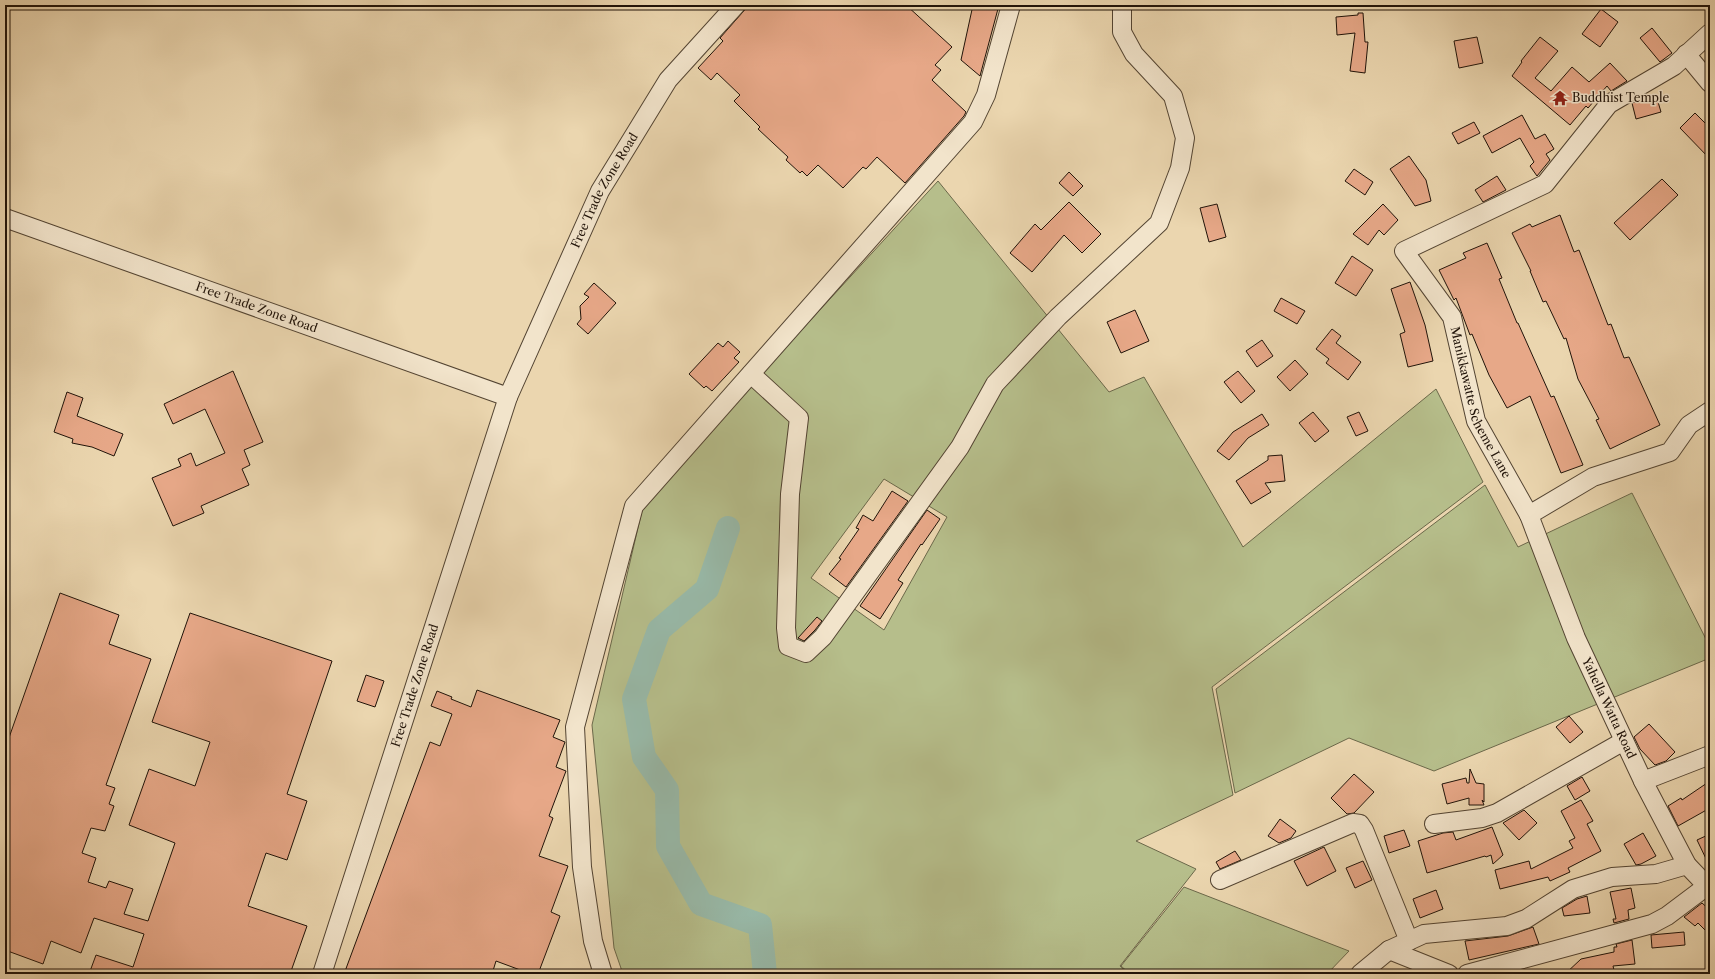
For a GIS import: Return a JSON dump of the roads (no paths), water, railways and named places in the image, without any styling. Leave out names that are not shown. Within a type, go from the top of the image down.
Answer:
[{"type":"street","name":"Free Trade Zone Road","points":[[322,974],[508,397],[600,191],[668,80],[736,5]]},
{"type":"street","points":[[603,974],[593,941],[582,867],[575,727],[634,506],[973,122],[986,95],[1011,5]]},
{"type":"street","points":[[752,374],[799,418],[790,494],[786,628],[788,646],[806,653],[823,637],[960,447],[996,384],[1058,317],[1159,223],[1180,168],[1185,138],[1173,96],[1134,54],[1122,32],[1122,5]]},
{"type":"street","name":"Manikkawatte Scheme Lane","points":[[1529,516],[1476,421],[1452,317],[1404,251],[1545,184],[1609,104],[1674,66],[1710,33]]},
{"type":"street","points":[[1686,54],[1710,83]]},
{"type":"street","name":"Free Trade Zone Road","points":[[5,218],[508,397]]},
{"type":"street","points":[[1529,516],[1593,477],[1670,452],[1689,424],[1710,410]]},
{"type":"street","name":"Yahella Watta Road","points":[[1529,516],[1576,638],[1643,781],[1687,865],[1709,887]]},
{"type":"street","points":[[1434,824],[1482,818],[1497,813],[1624,741]]},
{"type":"street","points":[[1643,781],[1710,755]]},
{"type":"street","points":[[1220,880],[1353,823],[1360,824],[1364,830],[1409,941]]},
{"type":"street","points":[[1360,974],[1389,950],[1424,934],[1507,926],[1526,919],[1573,889],[1612,877],[1656,874],[1687,865]]},
{"type":"street","points":[[1467,974],[1652,924],[1667,916],[1709,887]]},
{"type":"street","points":[[1389,950],[1449,974]]},
{"type":"waterway","points":[[728,528],[707,589],[659,630],[634,699],[644,757],[667,790],[668,846],[701,904],[760,925],[765,974]]},
{"type":"place","name":"Buddhist Temple","points":[[1560,98]]}]
